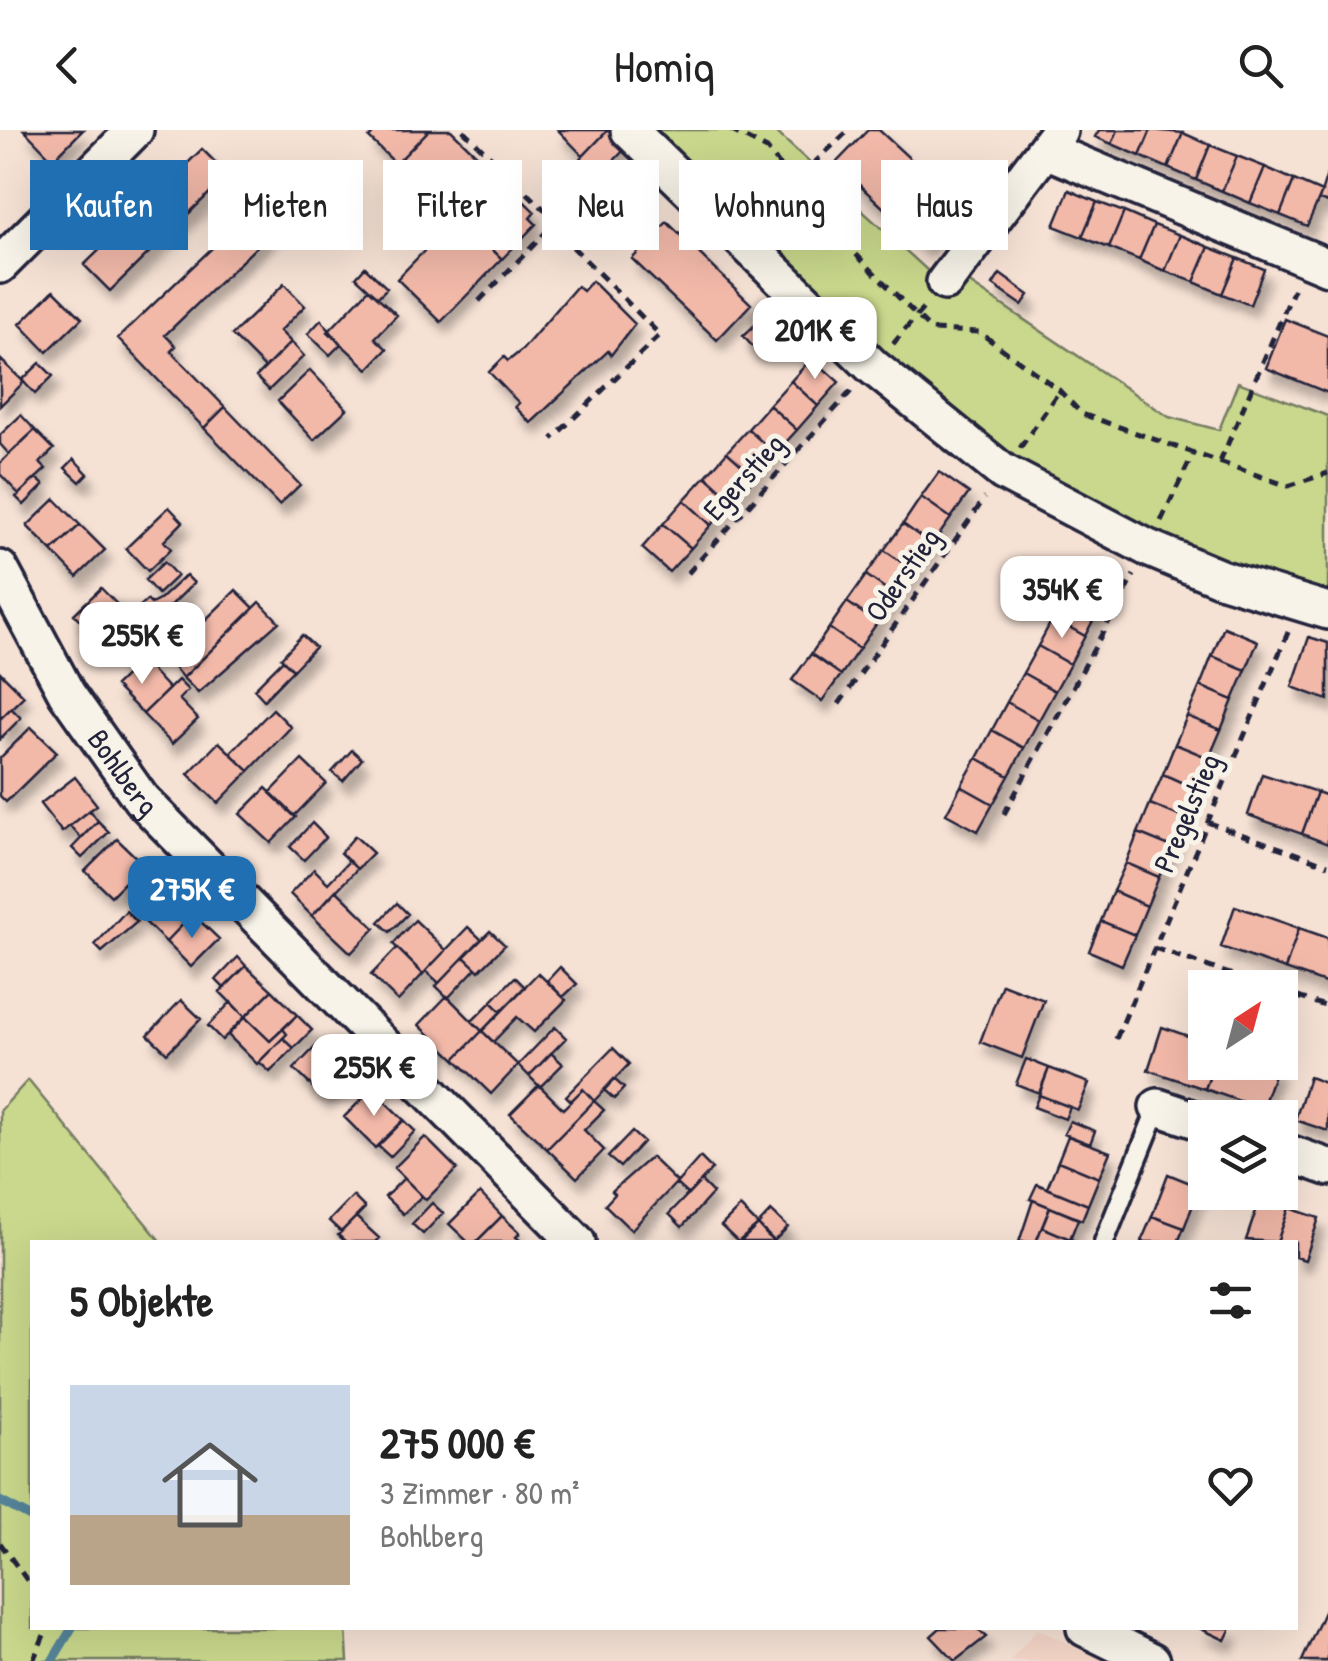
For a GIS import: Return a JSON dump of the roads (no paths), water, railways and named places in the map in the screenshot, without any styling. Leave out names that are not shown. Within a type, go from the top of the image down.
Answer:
[{"type":"street","points":[[0,265],[135,130]]},
{"type":"street","points":[[629,130],[873,366],[1003,472],[1148,548],[1314,608]]},
{"type":"street","points":[[946,282],[1052,140],[1318,263]]},
{"type":"street","name":"Bohlberg","points":[[0,570],[67,694],[140,799],[575,1240]]},
{"type":"street","points":[[1158,1106],[1188,1117]]},
{"type":"street","points":[[1298,1156],[1328,1167]]},
{"type":"street","points":[[1089,1630],[1152,1661]]},
{"type":"lane","points":[[1105,1240],[1158,1106]]},
{"type":"waterway","points":[[0,1501],[30,1517]]},
{"type":"waterway","points":[[52,1661],[71,1630]]}]
